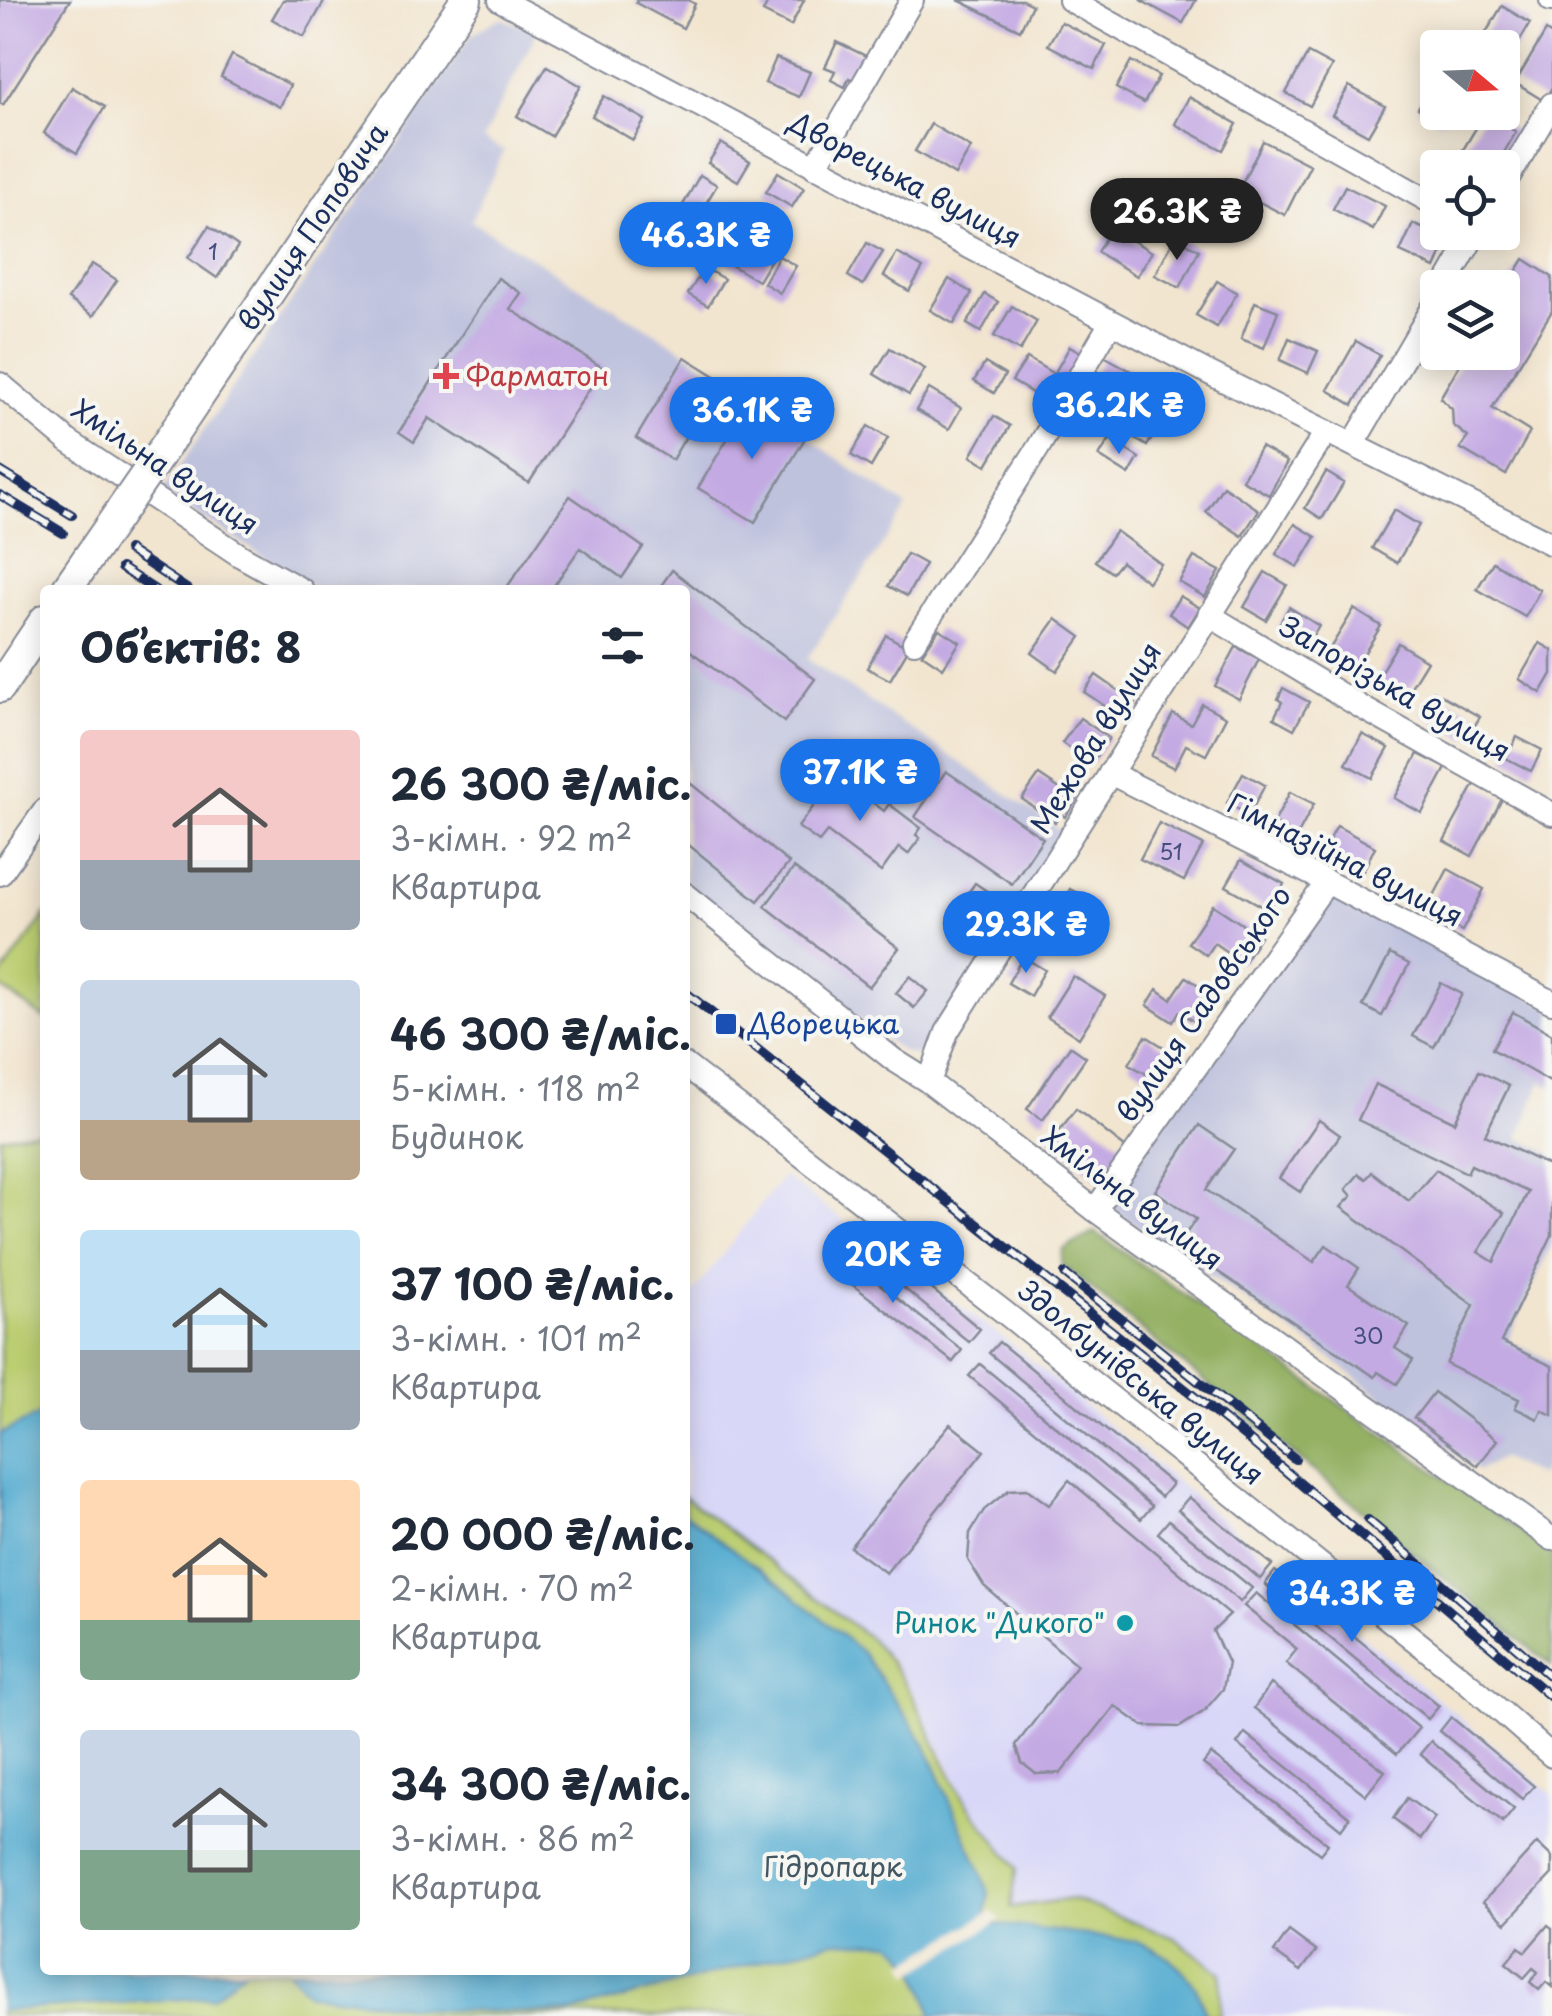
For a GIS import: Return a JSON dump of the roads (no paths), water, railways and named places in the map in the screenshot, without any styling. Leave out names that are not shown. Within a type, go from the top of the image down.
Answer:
[{"type":"main road","name":"вулиця Поповича","points":[[69,585],[466,0]]},
{"type":"main road","points":[[0,687],[40,627]]},
{"type":"street","name":"Дворецька вулиця","points":[[500,0],[1111,322],[1552,544]]},
{"type":"street","points":[[815,166],[912,0]]},
{"type":"street","points":[[1070,0],[1420,196]]},
{"type":"street","points":[[1520,158],[1552,104]]},
{"type":"street","points":[[914,642],[1038,448],[1111,322]]},
{"type":"street","points":[[1352,444],[1420,329]]},
{"type":"street","name":"Хмільна вулиця","points":[[0,384],[68,441],[241,556],[293,585]]},
{"type":"street","name":"Межова вулиця","points":[[929,1082],[947,1032],[1326,432]]},
{"type":"street","name":"Запорізька вулиця","points":[[1209,615],[1366,710],[1552,814]]},
{"type":"street","name":"Гімназійна вулиця","points":[[1110,773],[1327,882],[1552,1002]]},
{"type":"street","points":[[0,874],[40,817]]},
{"type":"street","name":"вулиця Садовського","points":[[1095,1210],[1327,882]]},
{"type":"street","name":"Хмільна вулиця","points":[[690,898],[894,1060],[929,1082],[1095,1210],[1552,1539]]},
{"type":"street","name":"Здолбунівська вулиця","points":[[690,1069],[1004,1312],[1466,1681],[1552,1756]]},
{"type":"water","points":[[40,1414],[40,1975],[238,1975],[213,1997],[0,2011],[0,1434]]},
{"type":"water","points":[[690,1518],[862,1652],[924,1742],[980,1869],[989,1893],[986,1913],[995,1924],[1137,1941],[1182,1969],[1197,1990],[1205,2016],[932,2016],[919,1976],[893,1943],[834,1941],[570,2013],[431,2010],[308,1993],[292,1975],[690,1975]]},
{"type":"railway","points":[[0,471],[72,515]]},
{"type":"railway","points":[[0,495],[63,533]]},
{"type":"railway","points":[[128,550],[180,585]]},
{"type":"railway","points":[[121,568],[147,585]]},
{"type":"railway","points":[[690,996],[1249,1440],[1552,1698]]},
{"type":"railway","points":[[1065,1274],[1295,1459]]},
{"type":"railway","points":[[1368,1520],[1552,1678]]},
{"type":"place","name":"Фарматон","points":[[446,376]]},
{"type":"place","name":"Дворецька","points":[[726,1024]]},
{"type":"place","name":"Ринок \"Дикого\"","points":[[1125,1623]]},
{"type":"park label","name":"Гідропарк","points":[[833,1867]]}]
